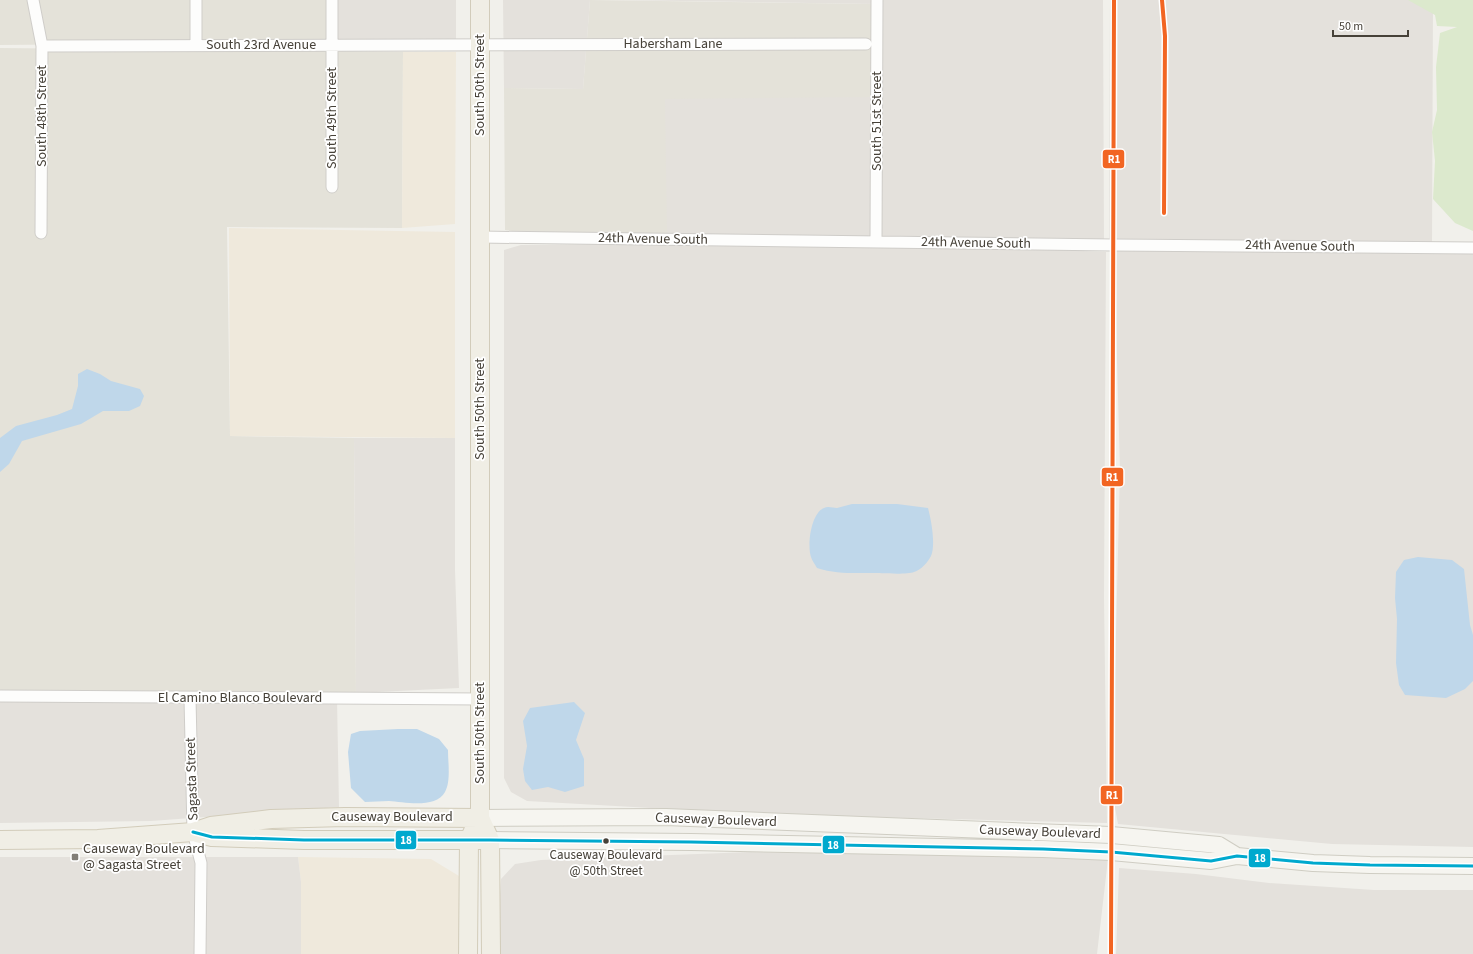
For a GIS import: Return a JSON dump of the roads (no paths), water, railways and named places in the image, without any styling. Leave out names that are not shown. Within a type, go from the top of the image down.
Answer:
[{"type":"main road","name":"South 50th Street","points":[[480,0],[480,818],[490,840],[491,954]]},
{"type":"main road","name":"Causeway Boulevard","points":[[0,840],[98,839],[193,832],[211,826],[271,819],[345,816],[480,818],[666,817],[1111,835],[1219,845],[1237,856]]},
{"type":"main road","name":"South 50th Street","points":[[468,954],[469,840],[480,818]]},
{"type":"main road","points":[[815,844],[820,835],[830,832],[922,835],[937,834],[947,828]]},
{"type":"main road","name":"Causeway Boulevard","points":[[193,832],[212,837],[304,840],[490,840],[815,844],[1050,849],[1111,852],[1212,861],[1237,856],[1365,865],[1473,866]]},
{"type":"street","name":"South 48th Street","points":[[33,0],[42,46],[41,233]]},
{"type":"street","points":[[196,0],[196,45]]},
{"type":"street","name":"South 49th Street","points":[[332,0],[332,187]]},
{"type":"street","name":"South 51st Street","points":[[876,241],[877,0]]},
{"type":"street","name":"Habersham Lane","points":[[480,45],[866,44]]},
{"type":"street","name":"South 23rd Avenue","points":[[42,46],[480,45]]},
{"type":"street","name":"24th Avenue South","points":[[480,237],[1473,248]]},
{"type":"street","name":"El Camino Blanco Boulevard","points":[[0,696],[480,699]]},
{"type":"street","name":"Sagasta Street","points":[[190,698],[193,832],[202,863],[200,954]]},
{"type":"water","points":[[87,369],[100,374],[111,381],[140,389],[144,396],[140,406],[129,411],[103,411],[81,424],[22,441],[9,464],[0,472],[0,438],[16,426],[57,415],[72,409],[78,386],[78,374]]},
{"type":"water","points":[[852,504],[897,504],[928,508],[932,525],[933,545],[931,556],[928,561],[922,568],[911,573],[844,573],[817,568],[811,558],[810,552],[811,530],[816,516],[826,507],[837,508]]},
{"type":"water","points":[[1418,557],[1452,560],[1464,569],[1470,625],[1473,635],[1473,681],[1465,689],[1446,698],[1405,695],[1399,685],[1396,663],[1396,572],[1404,560]]},
{"type":"water","points":[[574,702],[585,713],[576,740],[584,759],[584,786],[565,792],[548,787],[532,790],[525,781],[523,769],[527,746],[523,721],[530,708]]},
{"type":"water","points":[[417,729],[439,739],[448,750],[449,772],[447,788],[441,797],[435,801],[427,803],[389,801],[365,802],[351,788],[348,752],[351,734],[360,731]]},
{"type":"place","name":"Causeway Boulevard @ 50th Street","points":[[606,841]]},
{"type":"place","name":"Causeway Boulevard @ Sagasta Street","points":[[75,857]]}]
